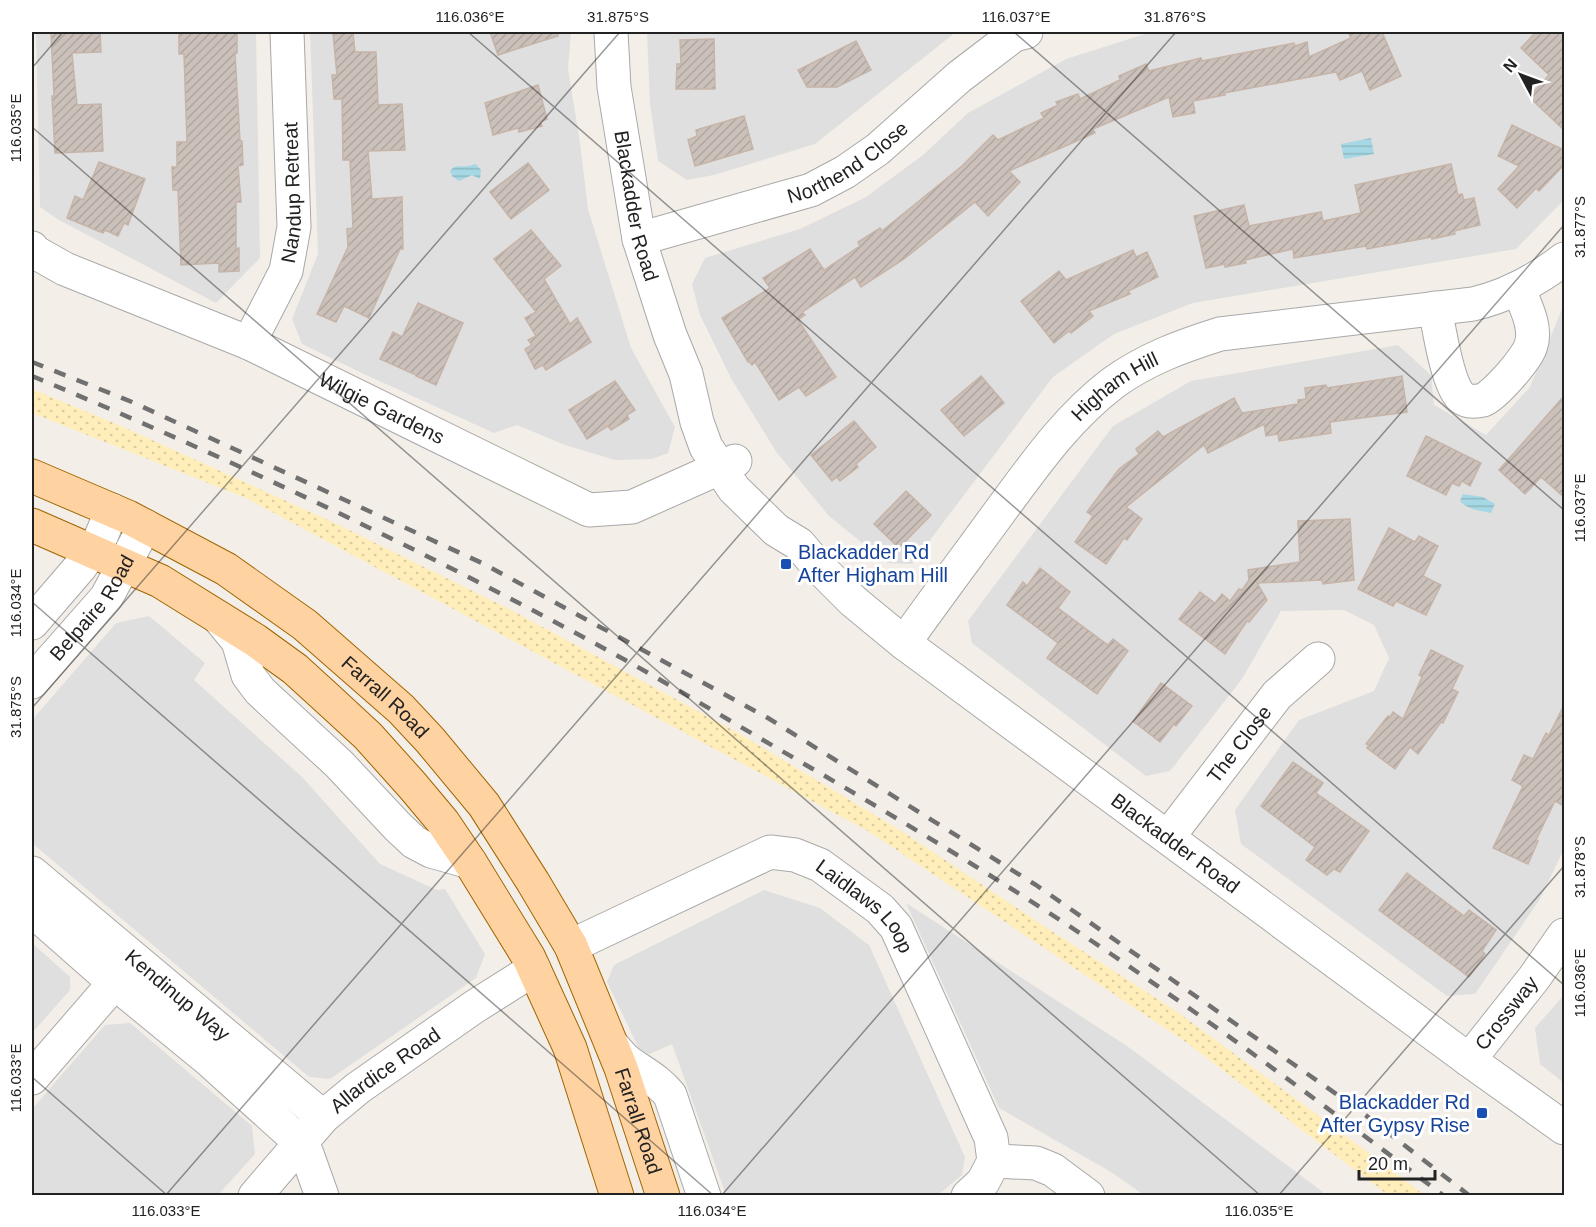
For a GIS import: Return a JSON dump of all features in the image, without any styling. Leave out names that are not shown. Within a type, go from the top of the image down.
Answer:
[{"type":"main road","name":"Farrall Road","points":[[32,476],[112,510],[226,569],[305,625],[401,709],[430,740],[484,805],[571,946],[621,1068],[663,1196]]},
{"type":"main road","name":"Farrall Road","points":[[32,525],[160,581],[255,639],[296,669],[368,736],[443,822],[530,958],[570,1048],[616,1196]]},
{"type":"street","name":"Nandup Retreat","points":[[249,343],[286,271],[294,227],[287,32]]},
{"type":"street","name":"Blackadder Road","points":[[611,32],[614,87],[639,239],[670,335],[686,374],[706,397],[723,431],[728,465],[749,478],[775,501],[789,520],[799,544],[816,564],[853,601],[904,643],[1468,1060],[1564,1128]]},
{"type":"street","name":"Northend Close","points":[[639,239],[811,190],[845,172],[878,149],[959,77],[1018,33]]},
{"type":"street","name":"Wilgie Gardens","points":[[32,248],[33,251],[64,269],[249,343],[589,510],[632,507],[728,465]]},
{"type":"street","name":"Higham Hill","points":[[904,643],[1053,441],[1083,409],[1113,383],[1147,362],[1183,346],[1220,334],[1473,304],[1494,299],[1549,271],[1564,259]]},
{"type":"street","points":[[1435,308],[1448,370],[1460,396],[1470,402],[1485,400],[1512,375],[1531,347],[1533,332],[1518,288]]},
{"type":"street","name":"Belpaire Road","points":[[32,623],[81,566],[100,539],[112,510]]},
{"type":"street","name":"Belpaire Road","points":[[32,682],[106,597],[145,526]]},
{"type":"street","name":"The Close","points":[[1168,837],[1277,695],[1318,659]]},
{"type":"street","name":"Laidlaws Loop","points":[[571,946],[770,852],[795,855],[820,865],[880,909],[896,927],[991,1138],[994,1161]]},
{"type":"street","name":"Kendinup Way","points":[[32,873],[125,971],[218,1049],[323,1117]]},
{"type":"street","name":"Kendinup Way","points":[[32,910],[125,971]]},
{"type":"street","name":"Crossway","points":[[1468,1060],[1534,978],[1564,935]]},
{"type":"street","name":"Allardice Road","points":[[268,1194],[300,1142],[323,1117],[358,1088],[474,1007],[534,969]]},
{"type":"street","points":[[32,1078],[125,971]]},
{"type":"street","name":"Farrall Road","points":[[612,1045],[626,1061],[652,1078],[670,1095],[704,1196]]},
{"type":"street","name":"Kendinup Way","points":[[218,1049],[300,1142]]},
{"type":"street","points":[[300,1142],[307,1154],[322,1196]]},
{"type":"street","points":[[968,1196],[983,1182],[994,1161],[1036,1163],[1053,1170],[1089,1196]]},
{"type":"shaded area","points":[[36,32],[256,32],[260,258],[216,303],[59,220],[40,207]]},
{"type":"shaded area","points":[[310,32],[571,32],[568,68],[588,209],[631,348],[675,427],[668,453],[652,459],[615,460],[565,445],[517,425],[494,433],[302,344],[292,319],[318,254]]},
{"type":"shaded area","points":[[647,32],[956,32],[815,144],[714,175],[687,180],[658,161],[650,103]]},
{"type":"shaded area","points":[[1564,32],[1564,200],[1516,249],[1193,303],[1114,334],[1053,377],[912,564],[887,563],[829,516],[777,453],[732,380],[700,315],[692,284],[705,258],[800,229],[866,197],[923,155],[968,113],[1066,59],[1148,33]]},
{"type":"shaded area","points":[[1564,304],[1564,849],[1540,899],[1475,994],[1447,996],[1241,844],[1235,810],[1299,720],[1374,691],[1389,658],[1374,625],[1344,610],[1281,611],[1242,679],[1170,771],[1146,776],[972,643],[968,621],[1113,426],[1191,381],[1398,345],[1431,375],[1434,405],[1486,435],[1530,387]]},
{"type":"shaded area","points":[[149,616],[205,663],[194,680],[302,777],[380,864],[437,890],[445,889],[485,954],[476,978],[330,1079],[309,1077],[32,843],[32,720],[116,623]]},
{"type":"shaded area","points":[[764,890],[820,908],[869,945],[965,1157],[962,1175],[938,1195],[726,1195],[672,1044],[643,1057],[607,982],[614,965]]},
{"type":"shaded area","points":[[906,903],[1127,1046],[1323,1192],[1319,1196],[1144,1195],[1111,1172],[999,1108]]},
{"type":"shaded area","points":[[32,943],[70,977],[70,990],[32,1033]]},
{"type":"shaded area","points":[[1564,995],[1564,1083],[1540,1064],[1535,1028]]},
{"type":"shaded area","points":[[130,1023],[252,1126],[255,1154],[218,1195],[32,1195],[32,1109],[105,1025]]},
{"type":"sand","points":[[32,389],[121,426],[341,526],[515,612],[740,734],[903,832],[1176,1011],[1424,1195],[1388,1195],[1183,1040],[868,831],[246,498],[32,413]]},
{"type":"water","points":[[1371,138],[1374,154],[1344,159],[1341,144]]},
{"type":"water","points":[[476,164],[481,170],[480,179],[472,175],[459,181],[452,176],[450,171],[456,166]]},
{"type":"water","points":[[1463,494],[1483,497],[1495,504],[1491,513],[1463,504],[1460,501]]},
{"type":"building","points":[[51,32],[100,32],[101,52],[72,53],[77,105],[101,104],[103,151],[55,153]]},
{"type":"building","points":[[179,32],[237,32],[237,53],[235,53],[243,165],[238,166],[241,202],[236,202],[236,249],[239,248],[239,271],[219,272],[219,263],[181,265],[178,190],[173,190],[172,167],[177,167],[177,142],[187,142],[184,54],[179,54]]},
{"type":"building","points":[[490,32],[558,32],[558,36],[498,55]]},
{"type":"building","points":[[1348,32],[1382,32],[1401,76],[1370,90],[1362,71],[1340,80],[1336,72],[1193,101],[1195,113],[1173,117],[1169,97],[1093,129],[1095,133],[1009,171],[1020,182],[988,216],[975,202],[904,259],[861,287],[855,277],[802,312],[805,315],[798,320],[836,377],[806,396],[799,387],[779,400],[755,362],[752,365],[748,362],[722,318],[770,288],[763,278],[810,249],[824,270],[860,246],[858,242],[880,228],[882,231],[962,166],[993,135],[998,140],[1044,118],[1041,113],[1058,105],[1056,102],[1078,94],[1080,99],[1120,80],[1119,76],[1146,64],[1149,71],[1201,58],[1202,61],[1307,42],[1309,57],[1351,38]]},
{"type":"building","points":[[1536,32],[1564,32],[1564,130],[1529,97],[1549,75],[1521,48]]},
{"type":"building","points":[[353,33],[355,52],[376,52],[378,105],[402,104],[405,150],[368,151],[372,199],[402,197],[403,249],[400,249],[369,318],[344,306],[336,322],[317,314],[348,247],[347,229],[353,228],[350,160],[343,160],[342,99],[334,99],[332,75],[337,75],[333,34]]},
{"type":"building","points":[[714,39],[715,89],[676,89],[677,64],[681,64],[680,40]]},
{"type":"building","points":[[856,41],[871,70],[837,87],[807,87],[798,70]]},
{"type":"building","points":[[538,85],[547,119],[540,122],[542,126],[519,132],[518,128],[493,135],[485,103]]},
{"type":"building","points":[[744,116],[753,149],[695,166],[688,140],[697,136],[696,130]]},
{"type":"building","points":[[1512,125],[1564,150],[1564,165],[1539,191],[1536,188],[1517,208],[1498,189],[1519,166],[1498,156]]},
{"type":"building","points":[[99,162],[145,179],[128,225],[124,223],[118,236],[105,230],[103,233],[67,218],[75,196],[83,200]]},
{"type":"building","points":[[528,163],[549,190],[511,219],[490,192]]},
{"type":"building","points":[[1451,164],[1458,195],[1462,194],[1464,200],[1474,198],[1480,225],[1432,239],[1432,237],[1367,249],[1366,246],[1294,258],[1293,249],[1245,260],[1246,263],[1206,268],[1194,216],[1244,205],[1249,226],[1321,212],[1323,221],[1361,213],[1355,185]]},
{"type":"building","points":[[531,230],[561,266],[544,279],[570,324],[577,318],[591,342],[546,370],[543,365],[535,369],[525,349],[532,345],[528,340],[536,336],[525,318],[536,312],[494,259]]},
{"type":"building","points":[[1133,250],[1136,257],[1147,252],[1158,277],[1128,291],[1130,294],[1089,311],[1093,316],[1054,343],[1021,301],[1059,271],[1066,280]]},
{"type":"building","points":[[418,303],[463,323],[436,385],[380,359],[393,332],[402,337]]},
{"type":"building","points":[[981,376],[1004,403],[964,436],[941,410]]},
{"type":"building","points":[[1402,376],[1407,412],[1330,422],[1331,433],[1279,441],[1278,434],[1266,436],[1264,424],[1208,453],[1204,445],[1126,507],[1142,519],[1127,540],[1124,538],[1106,564],[1075,542],[1093,516],[1087,512],[1119,469],[1139,454],[1136,449],[1158,431],[1163,437],[1234,398],[1242,413],[1298,404],[1298,400],[1306,399],[1305,388],[1326,385],[1327,388]]},
{"type":"building","points":[[615,381],[635,410],[627,415],[629,419],[611,430],[608,426],[587,439],[569,410]]},
{"type":"building","points":[[1564,396],[1564,497],[1541,477],[1525,494],[1499,470]]},
{"type":"building","points":[[854,421],[876,447],[856,464],[858,467],[840,481],[837,477],[832,481],[811,455]]},
{"type":"building","points":[[1426,436],[1481,463],[1470,486],[1462,481],[1459,486],[1452,483],[1446,495],[1407,476]]},
{"type":"building","points":[[906,491],[931,515],[899,548],[874,524]]},
{"type":"building","points":[[1350,519],[1354,580],[1323,584],[1322,580],[1257,583],[1267,600],[1249,622],[1247,621],[1225,654],[1179,619],[1200,592],[1215,603],[1222,594],[1230,601],[1249,580],[1248,570],[1300,562],[1298,521]]},
{"type":"building","points":[[1389,528],[1415,542],[1419,536],[1438,546],[1423,576],[1441,585],[1426,615],[1396,601],[1393,606],[1358,589]]},
{"type":"building","points":[[1040,568],[1070,592],[1058,608],[1108,645],[1113,639],[1128,651],[1097,694],[1047,658],[1058,643],[1007,605],[1023,582],[1027,586]]},
{"type":"building","points":[[1431,650],[1463,666],[1452,689],[1458,692],[1443,723],[1441,722],[1418,754],[1410,747],[1395,769],[1367,748],[1369,745],[1366,744],[1393,712],[1403,719],[1422,677],[1419,675]]},
{"type":"building","points":[[1161,683],[1192,706],[1160,742],[1133,721]]},
{"type":"building","points":[[1564,705],[1564,806],[1555,801],[1536,840],[1538,841],[1528,864],[1493,848],[1523,786],[1512,780],[1524,755],[1533,759],[1546,733],[1549,735]]},
{"type":"building","points":[[1293,762],[1323,783],[1316,793],[1369,831],[1340,872],[1334,869],[1327,875],[1306,860],[1315,847],[1261,806]]},
{"type":"building","points":[[1407,873],[1464,916],[1469,910],[1496,930],[1482,951],[1485,954],[1469,977],[1379,910]]},
{"type":"railway","points":[[32,362],[132,402],[484,564],[768,718],[1036,885],[1355,1107],[1470,1196]]},
{"type":"railway","points":[[32,376],[104,406],[317,503],[458,572],[619,656],[903,822],[1070,927],[1153,983],[1321,1103],[1444,1196]]},
{"type":"place","name":"Blackadder Rd After Higham Hill","points":[[786,564]]},
{"type":"place","name":"Blackadder Rd After Gypsy Rise","points":[[1482,1113]]}]
